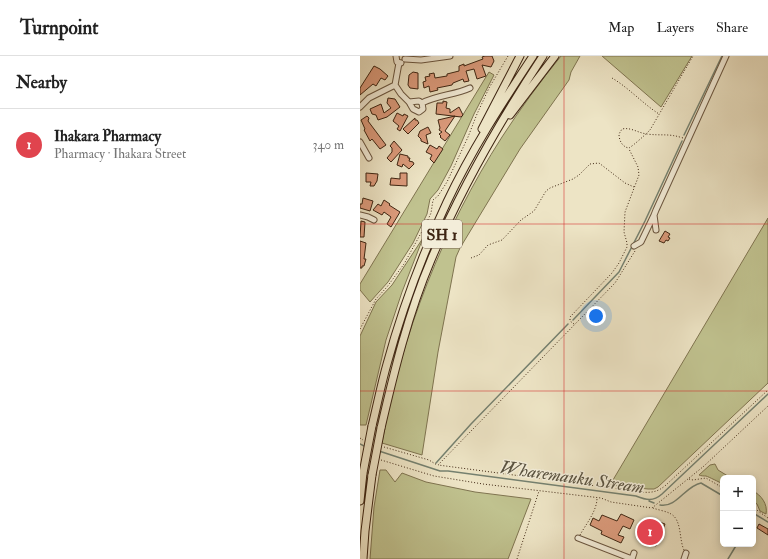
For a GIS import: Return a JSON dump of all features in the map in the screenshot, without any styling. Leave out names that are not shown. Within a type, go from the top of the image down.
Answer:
[{"type":"highway","points":[[471,155],[486,118],[520,56]]},
{"type":"highway","name":"SH 1","points":[[360,501],[363,473],[386,365],[408,295],[447,202],[471,155],[532,56]]},
{"type":"highway","name":"SH 1","points":[[363,559],[372,475],[380,428],[414,305],[430,261],[456,204],[504,116],[543,56]]},
{"type":"highway","points":[[487,146],[555,56]]},
{"type":"street","points":[[394,56],[397,62],[400,63]]},
{"type":"street","points":[[422,103],[423,109],[419,112],[413,109],[395,85],[400,63],[404,62],[405,57],[421,60],[450,56]]},
{"type":"street","points":[[636,245],[641,242],[654,215],[726,56]]},
{"type":"street","points":[[360,107],[369,98],[395,85]]},
{"type":"street","points":[[409,102],[419,101],[422,103],[437,97],[470,88]]},
{"type":"street","points":[[360,142],[369,158]]},
{"type":"street","points":[[360,215],[374,220]]},
{"type":"street","points":[[654,215],[656,230]]},
{"type":"street","points":[[578,538],[632,559],[634,553]]},
{"type":"street","points":[[684,559],[686,553]]},
{"type":"path","points":[[360,329],[376,299],[404,264],[426,224],[431,214],[433,200],[438,196],[447,182],[468,138],[489,88],[508,56]]},
{"type":"path","points":[[629,148],[652,127],[693,56]]},
{"type":"path","points":[[612,78],[628,89],[643,103],[660,114]]},
{"type":"path","points":[[574,325],[570,321],[570,317],[612,273],[625,252],[628,244],[624,232],[625,212],[639,175],[639,170],[629,148],[624,147],[620,140],[620,130],[627,128],[645,134],[672,135],[687,140]]},
{"type":"path","points":[[470,258],[479,255],[488,245],[502,240],[521,220],[534,211],[546,191],[573,179],[590,164],[599,163],[625,183],[634,187]]},
{"type":"path","points":[[438,465],[618,278],[636,248],[636,245]]},
{"type":"path","points":[[382,446],[429,460],[438,465],[634,492],[652,493],[666,485],[768,390]]},
{"type":"path","points":[[652,508],[704,466],[768,406]]},
{"type":"path","points":[[360,438],[369,442]]},
{"type":"path","points":[[376,459],[434,476],[483,484],[597,498],[611,502],[652,508],[670,513],[675,516],[678,524],[681,545],[686,553]]},
{"type":"path","points":[[688,479],[693,480],[706,478],[720,486]]},
{"type":"path","points":[[517,559],[538,498],[539,491]]},
{"type":"path","points":[[578,538],[594,512],[597,498]]},
{"type":"path","points":[[756,509],[768,518]]},
{"type":"green space","points":[[561,56],[580,56],[571,72],[569,80],[520,149],[456,257],[438,352],[422,455],[382,443],[400,363],[427,284],[443,246],[461,208],[502,137],[530,96]]},
{"type":"green space","points":[[602,56],[692,56],[661,107]]},
{"type":"green space","points":[[489,72],[494,75],[474,114],[451,166],[438,190],[430,199],[427,214],[413,243],[388,282],[370,302],[360,290],[360,284]]},
{"type":"green space","points":[[768,218],[768,383],[658,487],[648,489],[610,485]]},
{"type":"green space","points":[[423,238],[402,292],[386,340],[366,425],[360,425],[360,336],[376,302],[392,285]]},
{"type":"green space","points":[[715,464],[718,470],[726,475],[720,475],[720,483],[706,476],[699,475],[710,465]]},
{"type":"green space","points":[[380,470],[386,470],[395,482],[402,473],[426,482],[475,492],[531,499],[508,559],[370,559],[374,507]]},
{"type":"green space","points":[[756,493],[765,503],[766,514],[760,511],[757,504]]},
{"type":"building","points":[[492,56],[494,61],[491,67],[482,65],[486,76],[477,79],[474,69],[466,71],[469,81],[464,82],[463,79],[453,83],[452,85],[437,88],[438,90],[430,92],[429,86],[424,88],[423,82],[426,81],[425,77],[430,76],[429,74],[434,73],[435,78],[447,76],[447,74],[459,71],[459,66],[464,64],[464,66],[483,59],[482,57]]},
{"type":"building","points":[[374,66],[388,76],[385,80],[381,78],[376,86],[373,84],[360,95],[360,88]]},
{"type":"building","points":[[413,72],[418,73],[418,89],[410,88],[408,85],[409,75]]},
{"type":"building","points":[[388,98],[395,99],[400,107],[387,117],[378,120],[376,115],[372,114],[370,109],[381,104],[384,113],[391,108],[387,103]]},
{"type":"building","points":[[443,101],[447,102],[446,108],[450,109],[450,113],[459,107],[463,115],[461,117],[436,114],[437,103],[443,103]]},
{"type":"building","points":[[397,113],[403,116],[404,114],[408,116],[400,131],[397,129],[399,126],[393,121]]},
{"type":"building","points":[[367,116],[369,118],[368,121],[386,145],[380,149],[372,139],[370,141],[364,130],[365,129],[361,120]]},
{"type":"building","points":[[455,116],[445,131],[450,135],[445,141],[439,134],[442,132],[439,130],[438,120]]},
{"type":"building","points":[[415,118],[415,120],[419,123],[408,134],[403,129]]},
{"type":"building","points":[[428,127],[431,133],[426,135],[428,144],[421,141],[418,136],[420,131]]},
{"type":"building","points":[[394,141],[402,150],[391,162],[387,158],[392,152],[392,148],[390,146]]},
{"type":"building","points":[[430,145],[437,149],[439,146],[443,149],[434,163],[430,159],[432,155],[426,152]]},
{"type":"building","points":[[400,154],[408,156],[408,158],[410,158],[409,161],[413,162],[414,164],[409,169],[403,164],[402,167],[397,165]]},
{"type":"building","points":[[366,173],[378,174],[377,181],[374,186],[370,186],[371,182],[366,182]]},
{"type":"building","points":[[400,173],[407,173],[407,186],[390,185],[391,178],[400,179]]},
{"type":"building","points":[[363,198],[373,201],[370,211],[360,208]]},
{"type":"building","points":[[384,200],[400,212],[391,227],[387,224],[391,217],[384,212],[382,215],[373,210],[378,204],[381,206]]},
{"type":"building","points":[[361,221],[365,222],[364,237],[360,237]]},
{"type":"building","points":[[665,231],[670,234],[668,237],[670,238],[664,243],[659,241]]},
{"type":"building","points":[[360,241],[366,243],[364,259],[366,259],[362,268],[360,268]]},
{"type":"building","points":[[621,514],[634,520],[630,529],[623,526],[618,535],[624,537],[621,543],[601,534],[602,531],[590,525],[593,518],[599,521],[602,515],[617,521]]},
{"type":"building","points":[[657,521],[665,524],[656,546],[644,541],[650,526],[654,528]]},
{"type":"building","points":[[759,524],[768,529],[768,535],[757,528]]},
{"type":"waterway","points":[[684,135],[722,56]]},
{"type":"waterway","points":[[573,320],[619,272],[645,221],[682,141]]},
{"type":"waterway","points":[[436,463],[471,424],[568,324]]},
{"type":"waterway","name":"Wharemauku Stream","points":[[379,451],[440,471],[652,499],[659,497],[768,394]]},
{"type":"waterway","name":"Wharemauku Stream","points":[[360,444],[366,447]]},
{"type":"waterway","points":[[660,505],[671,503],[690,488],[701,483],[720,494]]},
{"type":"waterway","name":"Wharemauku Stream","points":[[649,501],[654,503]]},
{"type":"waterway","points":[[756,515],[768,522]]},
{"type":"waterway","points":[[728,559],[735,547]]},
{"type":"place","name":"Ihakara Pharmacy","points":[[650,532]]}]
